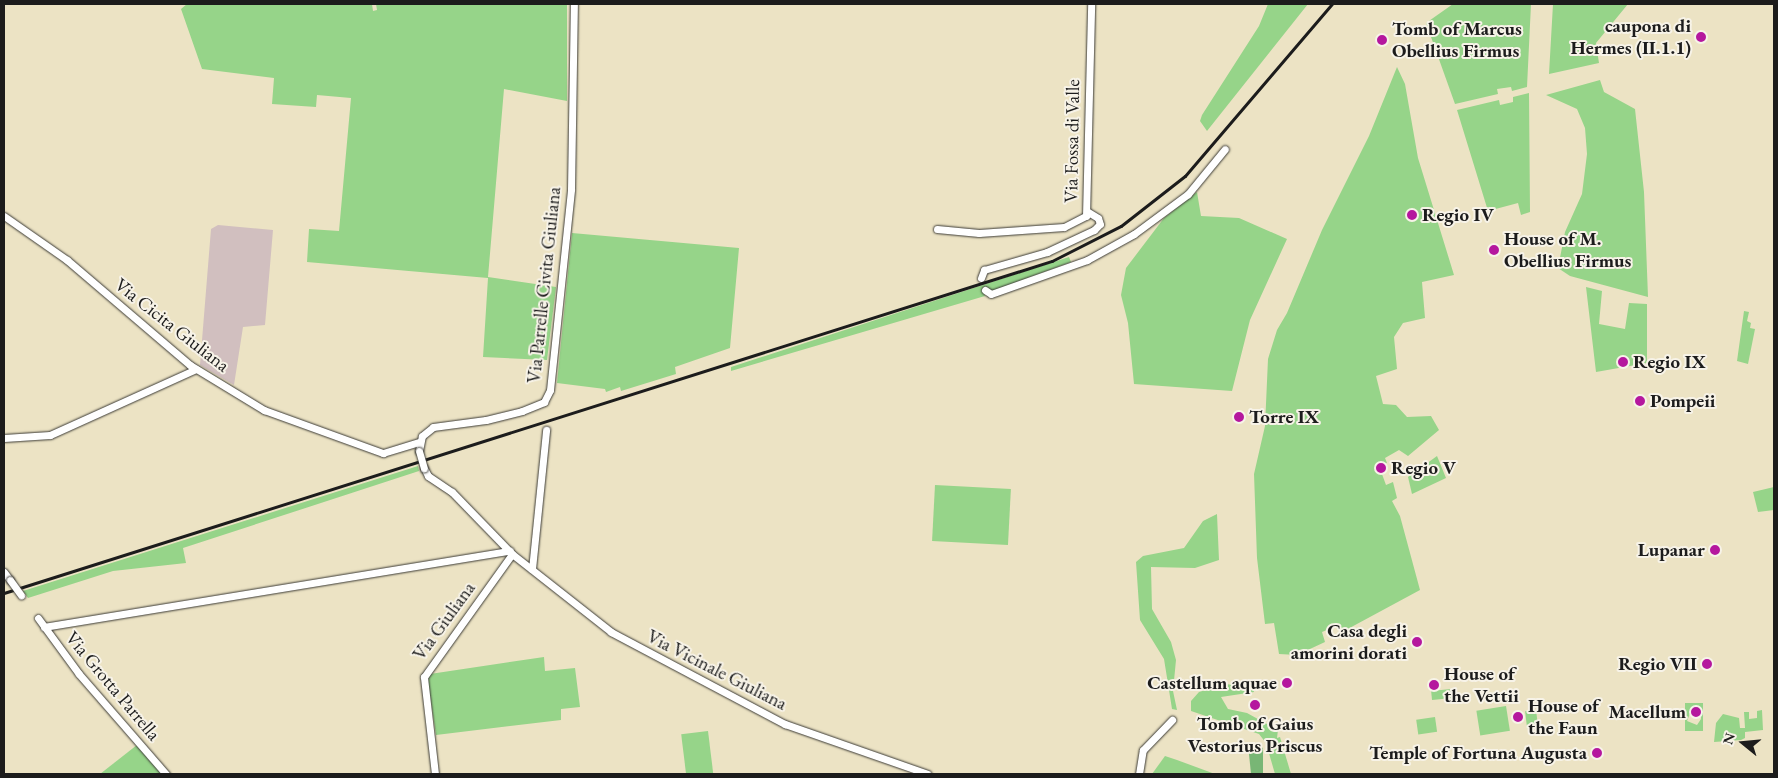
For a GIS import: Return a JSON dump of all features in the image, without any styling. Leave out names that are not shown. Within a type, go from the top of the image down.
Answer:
[{"type":"street","name":"Via Parrelle Civita Giuliana","points":[[419,442],[427,430],[439,424],[486,420],[539,405],[550,390],[571,189],[574,4]]},
{"type":"street","name":"Via Fossa di Valle","points":[[937,229],[980,233],[1064,227],[1077,223],[1088,212],[1091,4]]},
{"type":"street","points":[[985,290],[991,294],[1087,260],[1134,234],[1188,194],[1225,149]]},
{"type":"street","points":[[981,278],[984,270],[1047,252],[1094,230],[1100,224],[1098,218],[1088,212]]},
{"type":"street","name":"Via Cicita Giuliana","points":[[4,216],[66,260],[196,369],[272,414],[383,453],[419,442]]},
{"type":"street","points":[[4,438],[50,435],[196,369]]},
{"type":"street","points":[[532,569],[546,430]]},
{"type":"street","points":[[419,442],[419,451],[428,476],[452,492],[511,552]]},
{"type":"street","points":[[44,627],[511,552]]},
{"type":"street","name":"Via Vicinale Giuliana","points":[[511,552],[595,622],[670,665],[785,724],[928,774]]},
{"type":"street","name":"Via Giuliana","points":[[435,774],[424,677],[511,552]]},
{"type":"street","points":[[4,572],[21,595]]},
{"type":"street","name":"Via Grotta Parrella","points":[[38,618],[79,674],[166,774]]},
{"type":"street","points":[[1139,774],[1143,750],[1172,720]]},
{"type":"shaded area","points":[[218,225],[273,230],[265,325],[243,327],[234,385],[200,365],[211,229]]},
{"type":"green space","points":[[187,4],[372,4],[373,11],[377,10],[376,4],[567,4],[567,101],[504,89],[488,277],[556,287],[547,360],[483,357],[488,278],[307,262],[309,229],[339,231],[351,98],[317,95],[316,107],[272,104],[274,78],[202,69],[181,9]]},
{"type":"green space","points":[[1268,4],[1308,4],[1207,131],[1200,121],[1202,115],[1259,26]]},
{"type":"green space","points":[[1453,4],[1531,4],[1527,87],[1512,91],[1511,87],[1497,89],[1498,94],[1455,104],[1426,23]]},
{"type":"green space","points":[[1553,4],[1628,4],[1596,43],[1599,63],[1549,74]]},
{"type":"green space","points":[[1397,67],[1405,84],[1418,158],[1454,275],[1422,282],[1425,318],[1403,323],[1394,337],[1397,369],[1376,376],[1383,404],[1396,405],[1407,417],[1431,416],[1439,430],[1408,456],[1399,450],[1385,458],[1387,463],[1379,466],[1386,485],[1393,482],[1397,498],[1392,501],[1400,516],[1420,590],[1344,631],[1339,625],[1322,632],[1325,642],[1297,655],[1279,654],[1274,623],[1265,624],[1257,558],[1254,474],[1265,426],[1268,359],[1277,330],[1287,313],[1322,230],[1369,136]]},
{"type":"green space","points":[[1600,80],[1604,92],[1635,109],[1644,192],[1648,297],[1570,276],[1558,268],[1565,232],[1582,194],[1587,154],[1585,128],[1577,109],[1546,95]]},
{"type":"green space","points":[[1529,93],[1530,212],[1521,215],[1518,203],[1488,211],[1457,110],[1499,100],[1500,105],[1513,102],[1513,97]]},
{"type":"green space","points":[[1197,192],[1201,216],[1239,218],[1287,239],[1250,320],[1232,391],[1134,384],[1128,323],[1121,295],[1126,268],[1164,218]]},
{"type":"green space","points":[[572,233],[739,248],[730,348],[675,367],[676,374],[621,391],[620,387],[606,392],[605,389],[557,383]]},
{"type":"green space","points":[[1069,257],[1071,262],[990,292],[983,291],[985,296],[731,371],[731,367]]},
{"type":"green space","points":[[1586,287],[1602,291],[1599,324],[1625,329],[1629,303],[1647,304],[1647,363],[1596,372]]},
{"type":"green space","points":[[1744,311],[1749,312],[1747,321],[1751,323],[1750,328],[1755,329],[1748,364],[1737,361]]},
{"type":"green space","points":[[1437,456],[1446,478],[1412,494],[1408,477]]},
{"type":"green space","points":[[418,466],[419,471],[183,548],[186,563],[113,571],[28,598],[23,591]]},
{"type":"green space","points":[[935,485],[1011,489],[1008,545],[932,541]]},
{"type":"green space","points":[[1774,487],[1774,510],[1758,512],[1753,492]]},
{"type":"green space","points":[[1217,514],[1219,560],[1195,568],[1151,567],[1152,609],[1171,642],[1176,660],[1173,691],[1177,710],[1172,709],[1164,659],[1140,620],[1136,562],[1143,556],[1184,548],[1203,521]]},
{"type":"green space","points":[[544,657],[545,671],[575,668],[580,707],[561,709],[561,720],[436,735],[428,682],[430,674]]},
{"type":"green space","points":[[1226,684],[1253,688],[1254,692],[1221,697],[1228,709],[1247,713],[1278,730],[1277,738],[1280,737],[1291,774],[1275,774],[1266,743],[1259,734],[1191,711],[1191,701],[1199,692]]},
{"type":"green space","points":[[1451,689],[1452,698],[1432,700],[1431,691]]},
{"type":"green space","points":[[1685,703],[1703,703],[1703,731],[1685,731]],"holes":[[[1691,711],[1701,714],[1701,719],[1697,725],[1687,721]]]},
{"type":"green space","points":[[1506,706],[1510,731],[1480,735],[1476,711]]},
{"type":"green space","points":[[1536,710],[1538,727],[1527,728],[1525,711]]},
{"type":"green space","points":[[1762,710],[1763,730],[1745,732],[1745,738],[1741,740],[1714,742],[1716,723],[1723,714],[1739,718],[1740,728],[1745,728],[1744,712],[1749,712],[1749,719],[1757,718],[1757,711]]},
{"type":"green space","points":[[1435,717],[1437,732],[1418,734],[1416,720]]},
{"type":"green space","points":[[708,731],[713,774],[686,774],[681,734]]},
{"type":"green space","points":[[1248,744],[1263,748],[1263,774],[1251,774]]},
{"type":"green space","points":[[137,745],[163,774],[100,774]]},
{"type":"green space","points":[[1165,756],[1177,760],[1215,774],[1152,774]]},
{"type":"railway","points":[[4,593],[1052,261],[1121,226],[1185,176],[1332,4]]},
{"type":"place","name":"caupona di Hermes (II.1.1)","points":[[1701,37]]},
{"type":"place","name":"Tomb of Marcus Obellius Firmus","points":[[1382,40]]},
{"type":"place","name":"Regio IV","points":[[1412,215]]},
{"type":"place","name":"House of M. Obellius Firmus","points":[[1494,250]]},
{"type":"place","name":"Regio IX","points":[[1623,362]]},
{"type":"place","name":"Pompeii","points":[[1640,401]]},
{"type":"place","name":"Torre IX","points":[[1239,417]]},
{"type":"place","name":"Regio V","points":[[1381,468]]},
{"type":"place","name":"Lupanar","points":[[1715,550]]},
{"type":"place","name":"Casa degli amorini dorati","points":[[1417,642]]},
{"type":"place","name":"Regio VII","points":[[1707,664]]},
{"type":"place","name":"Castellum aquae","points":[[1287,683]]},
{"type":"place","name":"House of the Vettii","points":[[1434,685]]},
{"type":"place","name":"Tomb of Gaius Vestorius Priscus","points":[[1255,705]]},
{"type":"place","name":"Macellum","points":[[1696,712]]},
{"type":"place","name":"House of the Faun","points":[[1518,717]]},
{"type":"place","name":"Temple of Fortuna Augusta","points":[[1597,753]]}]
